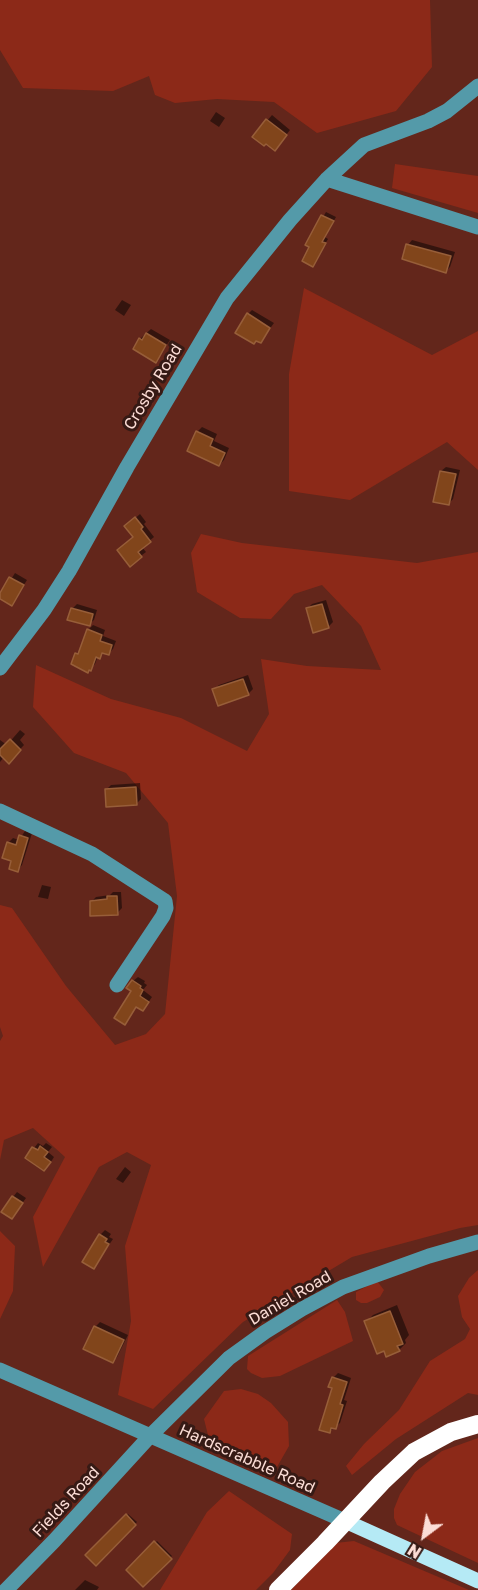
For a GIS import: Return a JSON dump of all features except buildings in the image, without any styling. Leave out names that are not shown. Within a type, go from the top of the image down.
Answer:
[{"type":"highway","points":[[278,1590],[414,1452],[451,1432],[478,1424]]},
{"type":"main road","name":"Hardscrabble Road","points":[[345,1521],[476,1580]]},
{"type":"street","name":"Crosby Road","points":[[0,669],[44,610],[69,571],[127,467],[227,298],[290,220],[327,179],[364,145],[447,111],[478,86]]},
{"type":"street","points":[[327,179],[478,227]]},
{"type":"street","points":[[0,812],[92,854],[165,901],[166,908],[163,916],[117,985]]},
{"type":"street","name":"Daniel Road","points":[[150,1436],[229,1358],[302,1309],[343,1287],[387,1270],[478,1242]]},
{"type":"street","name":"Hardscrabble Road","points":[[0,1370],[345,1521]]},
{"type":"street","name":"Fields Road","points":[[6,1590],[150,1436]]},
{"type":"shaded area","points":[[0,0],[430,0],[432,67],[396,111],[317,133],[274,102],[217,99],[175,103],[155,95],[149,76],[113,91],[23,88],[0,50]]},
{"type":"shaded area","points":[[395,164],[478,176],[478,213],[392,188]]},
{"type":"shaded area","points":[[304,288],[432,355],[478,331],[478,470],[447,442],[350,500],[289,491],[289,374]]},
{"type":"shaded area","points":[[201,534],[242,543],[417,563],[478,552],[478,1225],[352,1257],[243,1322],[153,1409],[118,1395],[131,1321],[125,1246],[151,1165],[127,1152],[99,1167],[43,1267],[33,1217],[65,1157],[33,1128],[4,1140],[0,1160],[0,1041],[3,1036],[0,1027],[0,905],[12,908],[66,986],[115,1045],[146,1034],[165,1014],[177,896],[168,823],[126,773],[74,753],[33,707],[36,665],[111,699],[181,718],[247,751],[269,714],[261,659],[307,666],[381,670],[361,626],[322,585],[294,594],[271,619],[240,618],[197,592],[191,553]]},
{"type":"shaded area","points":[[0,1231],[15,1246],[13,1291],[0,1319]]},
{"type":"shaded area","points":[[478,1270],[478,1395],[468,1393],[396,1439],[352,1475],[346,1466],[364,1444],[399,1410],[430,1361],[465,1339],[470,1329],[462,1317],[458,1296],[469,1278]]},
{"type":"shaded area","points":[[377,1281],[384,1290],[380,1297],[367,1303],[356,1300],[356,1292]]},
{"type":"shaded area","points":[[337,1300],[345,1312],[353,1341],[280,1376],[262,1378],[247,1369],[248,1356]]},
{"type":"shaded area","points":[[241,1389],[258,1394],[271,1403],[288,1422],[289,1446],[273,1474],[243,1463],[220,1448],[208,1435],[204,1419],[224,1391]]},
{"type":"shaded area","points":[[478,1438],[478,1563],[397,1525],[394,1509],[400,1494],[415,1472],[442,1451]]},
{"type":"shaded area","points":[[229,1491],[292,1534],[290,1550],[273,1573],[256,1590],[160,1590],[207,1512]]},
{"type":"shaded area","points":[[354,1541],[469,1590],[291,1590],[335,1543]]}]
